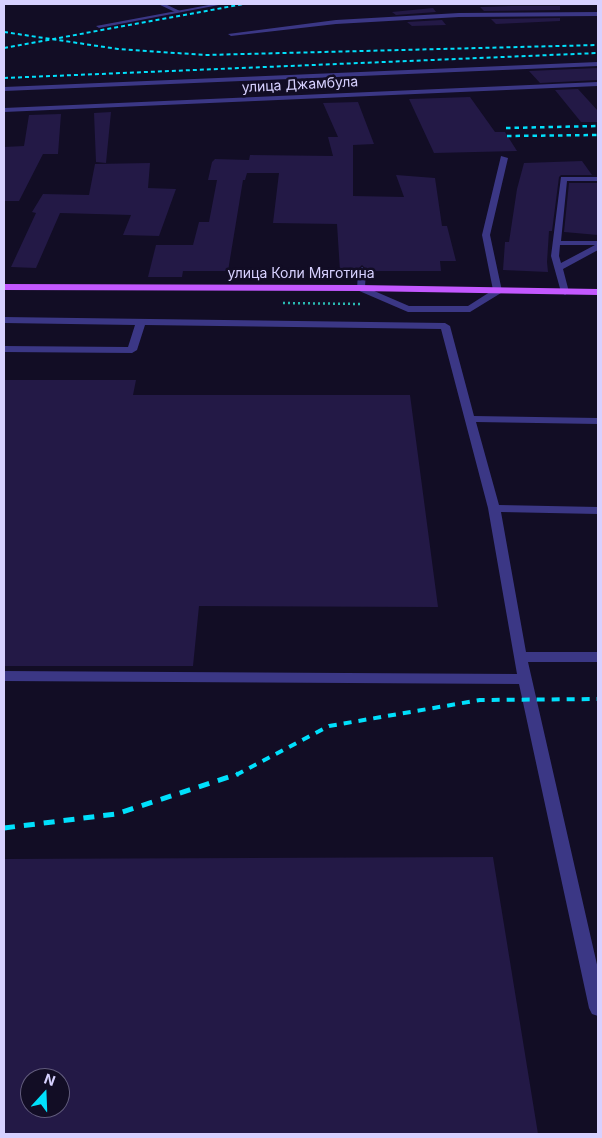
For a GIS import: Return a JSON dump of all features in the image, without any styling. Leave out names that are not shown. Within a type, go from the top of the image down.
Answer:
[{"type":"main road","name":"улица Коли Мяготина","points":[[4,287],[360,288],[598,292]]},
{"type":"street","points":[[161,4],[176,11]]},
{"type":"street","points":[[99,26],[221,4]]},
{"type":"street","points":[[231,34],[336,22],[459,15],[598,14]]},
{"type":"street","points":[[4,89],[598,64]]},
{"type":"street","name":"улица Джамбула","points":[[4,110],[598,84]]},
{"type":"street","points":[[362,270],[360,288],[408,309],[470,310],[498,291],[486,235],[504,158]]},
{"type":"street","points":[[565,292],[556,256],[564,180],[598,179]]},
{"type":"street","points":[[557,242],[598,243]]},
{"type":"street","points":[[559,268],[598,247]]},
{"type":"street","points":[[440,309],[494,508],[520,657],[598,1008]]},
{"type":"street","points":[[4,320],[444,326]]},
{"type":"street","points":[[4,349],[132,350],[141,322]]},
{"type":"street","points":[[470,419],[598,421]]},
{"type":"street","points":[[494,508],[598,510]]},
{"type":"street","points":[[520,657],[598,657]]},
{"type":"street","points":[[4,676],[525,679]]},
{"type":"building","points":[[560,6],[560,10],[484,11],[480,7]]},
{"type":"building","points":[[433,8],[436,12],[396,15],[392,12]]},
{"type":"building","points":[[560,18],[560,21],[496,24],[491,19]]},
{"type":"building","points":[[442,20],[446,25],[412,26],[407,22]]},
{"type":"building","points":[[598,68],[598,80],[540,83],[529,71]]},
{"type":"building","points":[[578,89],[598,111],[598,122],[581,122],[555,90]]},
{"type":"building","points":[[470,97],[495,132],[505,132],[517,151],[434,153],[409,99]]},
{"type":"building","points":[[358,102],[374,144],[353,145],[353,196],[404,197],[396,175],[435,178],[442,226],[447,226],[456,261],[440,261],[441,271],[368,271],[362,265],[356,271],[340,271],[337,224],[273,223],[279,173],[247,173],[245,180],[243,180],[228,271],[183,271],[182,277],[148,277],[156,245],[193,245],[199,222],[209,222],[217,180],[208,180],[212,162],[215,159],[249,160],[250,155],[333,156],[328,137],[338,137],[323,103]]},
{"type":"building","points":[[111,112],[106,163],[96,162],[94,113]]},
{"type":"building","points":[[61,114],[58,154],[43,154],[19,201],[4,201],[4,147],[24,146],[29,115]]},
{"type":"building","points":[[582,161],[592,175],[561,175],[559,177],[552,231],[549,231],[548,272],[503,270],[505,242],[509,242],[517,189],[524,163]]},
{"type":"building","points":[[150,163],[148,188],[176,189],[159,236],[123,235],[131,215],[60,213],[36,268],[11,267],[36,213],[32,212],[43,194],[89,195],[95,164]]},
{"type":"building","points":[[569,183],[598,183],[598,235],[564,232]]},
{"type":"building","points":[[4,380],[136,380],[133,395],[410,395],[438,607],[199,606],[193,666],[4,666]]},
{"type":"building","points":[[493,857],[538,1134],[4,1134],[4,859]]},
{"type":"railway","points":[[52,39],[244,4]]},
{"type":"railway","points":[[4,32],[52,39]]},
{"type":"railway","points":[[4,48],[52,39]]},
{"type":"railway","points":[[52,39],[118,49],[205,55],[598,45]]},
{"type":"railway","points":[[4,78],[598,53]]},
{"type":"railway","points":[[506,128],[598,126]]},
{"type":"railway","points":[[507,136],[598,135]]},
{"type":"railway","points":[[238,774],[329,726],[480,700],[598,699]]},
{"type":"railway","points":[[4,828],[116,814],[238,774]]}]
